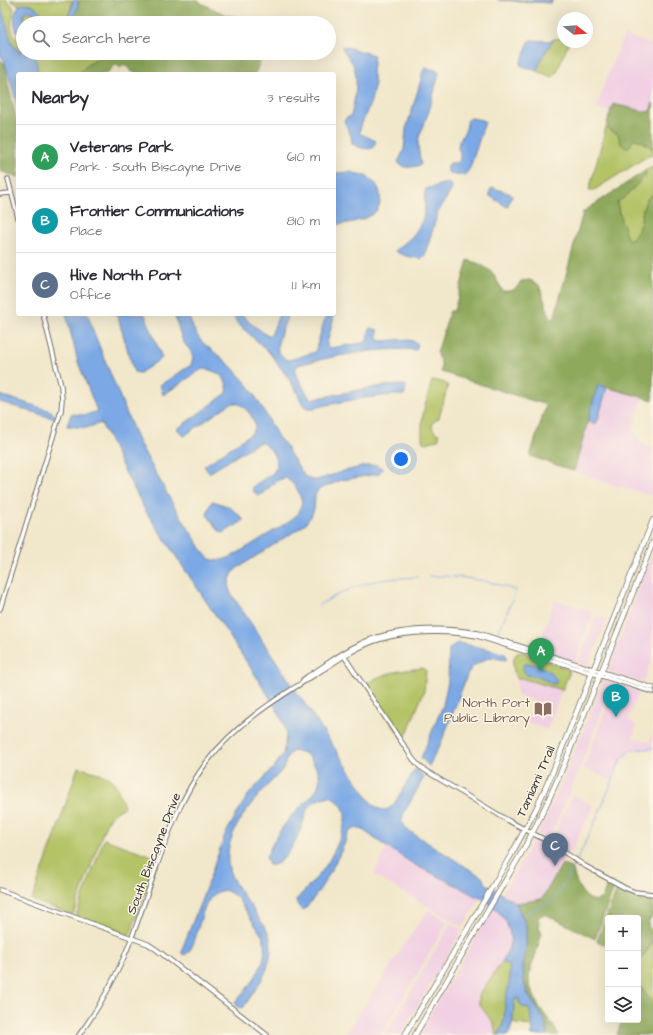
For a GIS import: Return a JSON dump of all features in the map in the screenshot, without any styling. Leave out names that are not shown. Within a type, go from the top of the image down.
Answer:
[{"type":"main road","name":"Tamiami Trail","points":[[405,1035],[526,829],[553,771],[653,520]]},
{"type":"main road","name":"Tamiami Trail","points":[[415,1035],[533,834],[563,768],[653,542]]},
{"type":"street","points":[[8,179],[16,210]]},
{"type":"street","points":[[0,194],[12,193]]},
{"type":"street","points":[[0,609],[61,411],[61,386],[44,316]]},
{"type":"street","name":"South Biscayne Drive","points":[[296,686],[308,676],[351,648],[364,642],[378,636],[393,633],[426,630],[451,630],[478,634],[593,672]]},
{"type":"street","name":"South Biscayne Drive","points":[[79,1035],[111,983],[124,956],[173,821],[182,801],[207,762],[224,742],[244,723],[296,686],[344,656],[381,639],[426,633],[452,632],[477,636],[593,672],[653,688]]},
{"type":"street","points":[[344,656],[419,766],[625,888],[635,892],[653,894]]},
{"type":"street","name":"South Biscayne Drive","points":[[601,674],[653,692]]},
{"type":"street","points":[[0,890],[145,942],[158,950],[267,1035]]},
{"type":"shaded area","points":[[624,35],[653,45],[653,103],[651,110],[647,112],[613,104],[611,112],[596,109],[612,63]]},
{"type":"shaded area","points":[[607,387],[643,397],[632,430],[644,445],[653,448],[653,496],[601,481],[574,471],[588,420],[590,422],[598,421]]},
{"type":"shaded area","points":[[653,552],[653,656],[643,683],[608,672]]},
{"type":"shaded area","points":[[555,600],[593,612],[575,662],[536,650]]},
{"type":"shaded area","points":[[596,616],[607,620],[588,666],[578,663]]},
{"type":"shaded area","points":[[521,678],[562,690],[547,730],[527,722],[535,701],[517,695],[516,679]]},
{"type":"shaded area","points":[[604,680],[613,683],[612,687],[570,792],[548,840],[537,834],[545,821]]},
{"type":"shaded area","points":[[616,684],[639,691],[628,720],[636,725],[633,738],[649,742],[653,732],[653,751],[644,749],[627,753],[613,781],[583,768]]},
{"type":"shaded area","points":[[572,795],[593,806],[569,854],[551,842]]},
{"type":"shaded area","points":[[536,837],[567,856],[542,899],[516,903],[502,894]]},
{"type":"shaded area","points":[[387,847],[415,865],[480,898],[463,927],[374,875]]},
{"type":"shaded area","points":[[494,907],[506,921],[511,937],[509,948],[504,959],[479,995],[488,1016],[494,1024],[496,1035],[418,1035]]},
{"type":"shaded area","points":[[428,909],[448,922],[381,1035],[345,1035]]},
{"type":"shaded area","points":[[451,923],[462,930],[401,1035],[385,1035]]},
{"type":"green space","points":[[0,0],[7,0],[12,5],[14,10],[12,29],[16,37],[16,52],[13,49],[0,7]]},
{"type":"green space","points":[[10,0],[72,0],[68,16],[41,16]]},
{"type":"green space","points":[[79,0],[199,0],[199,2],[226,15],[232,16],[74,16]]},
{"type":"green space","points":[[25,12],[36,16],[23,16]]},
{"type":"green space","points":[[554,39],[557,39],[557,48],[567,48],[556,74],[552,77],[537,71],[542,57]]},
{"type":"green space","points":[[0,60],[5,64],[16,118],[16,176],[0,171]]},
{"type":"green space","points":[[34,60],[97,60],[80,72],[38,72]]},
{"type":"green space","points":[[97,60],[261,60],[256,72],[133,72],[123,65],[120,68],[115,65],[108,72],[81,72],[90,63]]},
{"type":"green space","points":[[653,103],[653,149],[642,141],[634,139],[629,147],[625,147],[621,144],[618,134],[609,130],[608,128],[608,120],[613,104],[647,112],[651,110]]},
{"type":"green space","points":[[608,120],[612,130],[641,141],[653,149],[653,153],[594,190],[589,190]]},
{"type":"green space","points":[[653,166],[653,194],[644,205],[638,231],[634,238],[628,240],[624,226],[621,222],[617,202],[646,175],[645,171]]},
{"type":"green space","points":[[645,171],[646,175],[625,197],[617,202],[619,214],[621,215],[621,222],[624,225],[628,240],[633,238],[638,230],[645,204],[649,197],[653,194],[653,400],[598,385],[574,471],[530,456],[546,405],[441,372],[441,362],[437,353],[450,311],[454,311],[468,260],[480,264],[492,272],[503,291],[514,289],[521,281],[530,280],[539,285],[549,314],[554,319],[583,212]]},
{"type":"green space","points":[[432,381],[445,383],[448,385],[439,418],[432,424],[435,432],[439,434],[439,438],[426,443],[422,440],[422,421]]},
{"type":"green space","points":[[522,652],[569,670],[569,674],[562,690],[521,678],[516,679],[513,666],[514,659],[517,653]]},
{"type":"green space","points":[[423,668],[426,671],[424,691],[406,736],[401,738],[366,684],[386,674]]},
{"type":"green space","points":[[78,767],[98,773],[112,780],[118,789],[124,807],[115,812],[107,821],[73,915],[32,900]]},
{"type":"green space","points":[[104,839],[158,858],[130,935],[76,916]]},
{"type":"green space","points":[[562,864],[573,869],[579,888],[590,899],[600,899],[603,896],[609,882],[615,885],[595,939],[547,915],[544,914],[538,917],[541,936],[529,975],[529,984],[538,1005],[559,1035],[547,1035],[544,1022],[527,992],[525,985],[523,970],[527,933],[526,926],[516,903],[542,899]]},
{"type":"green space","points":[[618,887],[631,895],[653,899],[653,916],[649,920],[648,927],[653,934],[653,938],[648,949],[641,958],[641,915],[607,915]]},
{"type":"green space","points":[[605,920],[605,945],[597,941]]},
{"type":"green space","points":[[653,938],[653,1002],[641,986],[641,959],[651,945]]},
{"type":"green space","points":[[502,962],[509,965],[510,978],[504,1020],[502,1028],[498,1035],[496,1035],[494,1024],[479,1004],[479,995]]},
{"type":"green space","points":[[641,987],[643,992],[653,1002],[653,1035],[617,1035],[621,1023],[641,1023]]},
{"type":"green space","points":[[518,998],[522,1006],[528,1008],[530,1011],[532,1026],[512,1022],[514,1001]]},
{"type":"water","points":[[73,0],[78,0],[78,7],[74,16],[68,16]]},
{"type":"water","points":[[498,0],[553,0],[551,3]]},
{"type":"water","points":[[0,4],[12,44],[16,48],[16,60],[36,60],[38,72],[16,72],[16,101],[4,60],[0,55]]},
{"type":"water","points":[[19,5],[32,5],[45,16],[38,16],[27,10],[24,16],[16,16],[16,29],[14,19]]},
{"type":"water","points":[[554,39],[542,57],[537,71],[520,65],[530,40],[551,41]]},
{"type":"water","points":[[342,46],[374,55],[372,73],[375,83],[371,101],[359,133],[376,141],[373,148],[362,148],[352,143],[351,136],[344,121],[346,118],[351,116],[356,92],[356,79],[353,64],[344,52]]},
{"type":"water","points":[[425,68],[436,70],[439,73],[429,111],[419,137],[418,146],[421,165],[405,167],[400,165],[398,162],[404,150],[406,129]]},
{"type":"water","points":[[471,118],[485,122],[470,168],[465,175],[454,175],[448,172],[448,165],[450,163],[457,163],[460,160],[460,152],[458,148],[459,142],[466,129],[468,119]]},
{"type":"water","points":[[351,172],[362,175],[371,179],[376,184],[380,193],[380,201],[378,208],[373,214],[364,219],[336,225],[336,173]]},
{"type":"water","points":[[446,182],[452,186],[452,189],[438,212],[425,255],[421,259],[396,252],[395,250],[412,236],[420,225],[424,212],[426,189]]},
{"type":"water","points":[[492,188],[512,195],[507,207],[490,196],[490,190]]},
{"type":"water","points":[[66,316],[89,316],[138,441],[170,499],[204,553],[210,559],[222,560],[231,557],[277,529],[299,513],[302,501],[294,485],[286,478],[278,480],[259,496],[253,491],[252,487],[273,473],[277,466],[272,452],[261,442],[209,473],[204,466],[252,433],[255,428],[255,424],[251,416],[245,408],[238,403],[228,405],[184,436],[177,429],[227,393],[227,388],[224,379],[221,376],[210,370],[202,369],[163,395],[160,385],[191,365],[193,358],[190,350],[183,342],[175,316],[189,316],[195,332],[202,342],[230,365],[249,386],[278,437],[286,446],[307,478],[317,480],[344,471],[366,466],[376,465],[382,468],[378,474],[342,480],[319,489],[315,495],[314,509],[306,523],[236,569],[230,580],[230,592],[370,801],[382,810],[391,807],[415,769],[424,777],[403,815],[402,821],[404,827],[482,877],[486,884],[516,903],[526,926],[526,946],[523,967],[524,983],[528,995],[544,1019],[547,1028],[547,1035],[531,1035],[533,1029],[530,1011],[528,1008],[522,1006],[518,998],[516,998],[514,1001],[513,1020],[509,1035],[498,1035],[504,1020],[505,1003],[510,978],[509,965],[502,962],[509,948],[511,937],[506,921],[496,909],[482,898],[475,896],[415,865],[363,830],[358,828],[349,832],[338,857],[320,889],[303,911],[299,908],[296,900],[323,870],[330,859],[344,828],[345,821],[344,809],[335,799],[330,796],[313,803],[309,807],[300,831],[288,853],[279,862],[274,865],[269,865],[266,858],[275,839],[291,816],[313,795],[319,783],[319,775],[316,768],[307,755],[300,752],[293,751],[287,757],[283,769],[250,805],[237,826],[229,848],[228,860],[230,872],[239,890],[265,926],[271,941],[270,955],[266,972],[258,986],[243,1008],[237,1006],[235,1003],[253,981],[262,965],[265,947],[263,937],[238,899],[225,890],[217,892],[205,906],[194,943],[185,955],[182,954],[182,949],[225,835],[249,794],[275,766],[283,754],[286,737],[285,727],[280,715],[260,682],[145,510],[101,423],[86,428],[67,426],[71,414],[86,415],[97,411],[78,362]]},
{"type":"water","points":[[118,316],[146,316],[162,358],[140,373],[134,372]]},
{"type":"water","points":[[234,316],[244,316],[249,322],[268,336],[272,333],[278,316],[287,316],[277,348],[287,360],[315,352],[326,316],[334,317],[327,343],[327,346],[330,348],[364,343],[367,340],[370,328],[378,330],[378,338],[381,341],[410,340],[418,344],[416,350],[402,349],[372,351],[326,358],[298,365],[295,370],[308,396],[312,399],[375,387],[398,385],[406,385],[405,394],[365,398],[307,408],[301,402],[296,390],[269,352],[237,323]]},
{"type":"water","points":[[598,385],[607,387],[598,420],[594,423],[588,420]]},
{"type":"water","points":[[0,395],[51,411],[56,416],[55,419],[0,402]]},
{"type":"water","points":[[212,501],[225,505],[233,510],[243,519],[243,521],[223,533],[220,532],[207,515]]},
{"type":"water","points":[[458,643],[505,654],[507,659],[505,660],[490,657],[473,666],[468,673],[440,745],[429,766],[421,758],[443,705],[448,681],[449,649]]},
{"type":"water","points":[[524,664],[534,664],[547,670],[557,680],[556,683],[554,684],[548,682],[538,676],[527,675],[523,670]]},
{"type":"waterway","points":[[429,576],[474,579],[516,591],[499,631]]},
{"type":"waterway","points":[[319,605],[333,597],[364,584],[380,580],[417,577]]},
{"type":"waterway","points":[[522,915],[550,902],[558,895],[579,856],[598,815],[620,760],[631,750],[653,748]]},
{"type":"place","name":"Veterans Park","points":[[541,671]]},
{"type":"place","name":"North Port Public Library","points":[[543,709]]},
{"type":"place","name":"Frontier Communications","points":[[616,717]]},
{"type":"place","name":"Hive North Port","points":[[555,866]]}]
